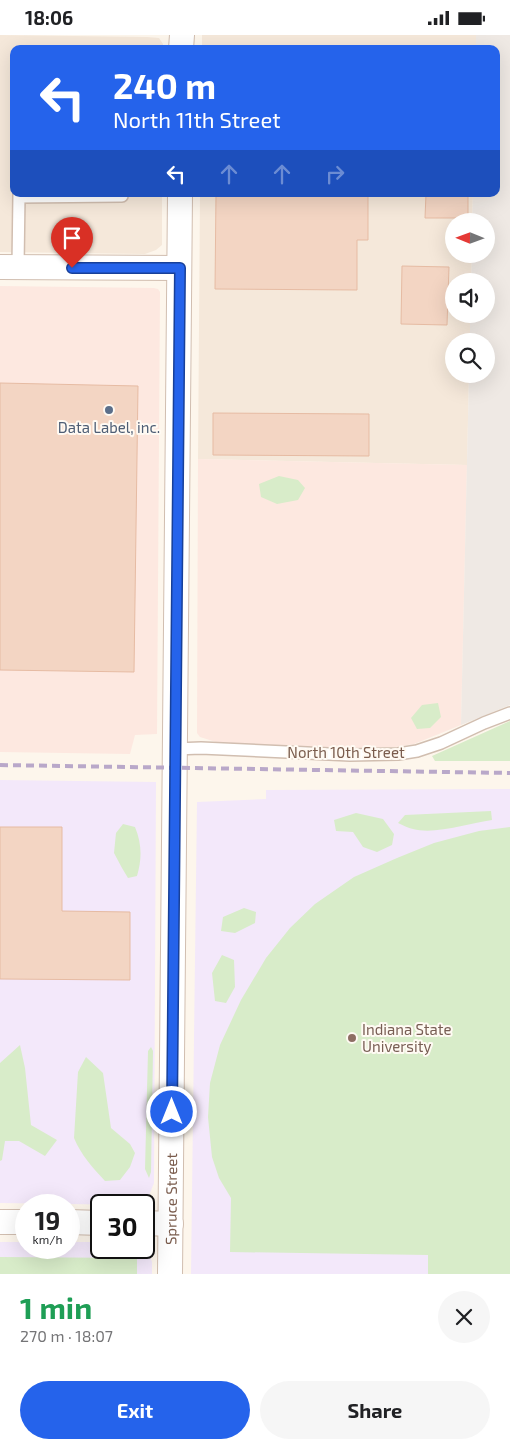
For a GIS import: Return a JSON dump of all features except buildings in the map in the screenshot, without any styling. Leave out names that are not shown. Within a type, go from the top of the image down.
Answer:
[{"type":"street","name":"Spruce Street","points":[[170,1274],[180,197]]},
{"type":"street","points":[[9,267],[180,268]]},
{"type":"street","points":[[0,1222],[15,1222]]},
{"type":"street","points":[[155,1223],[171,1224]]},
{"type":"lane","points":[[9,267],[19,197]]},
{"type":"lane","name":"North 10th Street","points":[[175,749],[201,748],[350,755],[398,755],[441,743],[510,713]]},
{"type":"shaded area","points":[[0,35],[159,38],[163,45],[10,45],[10,197],[162,197],[162,245],[156,250],[145,254],[0,252]]},
{"type":"shaded area","points":[[202,35],[476,35],[476,45],[202,45]]},
{"type":"shaded area","points":[[476,35],[510,35],[510,705],[461,725],[469,383],[495,383],[495,333],[470,333],[470,323],[495,323],[495,273],[471,273],[472,263],[495,263],[495,213],[472,213],[473,197],[500,197],[500,45],[476,45]]},
{"type":"shaded area","points":[[200,197],[473,197],[472,213],[445,213],[445,263],[472,263],[471,273],[445,273],[445,323],[470,323],[470,333],[445,333],[445,383],[469,383],[467,465],[198,459]]},
{"type":"shaded area","points":[[0,286],[154,288],[160,292],[157,734],[135,735],[130,754],[0,752]]},
{"type":"shaded area","points":[[198,459],[467,465],[461,725],[414,744],[395,747],[348,748],[219,743],[200,737],[197,733]]},
{"type":"shaded area","points":[[0,780],[156,782],[154,1183],[149,1194],[90,1194],[90,1204],[80,1204],[80,1194],[15,1194],[15,1203],[0,1203]]},
{"type":"shaded area","name":"Indiana State University","points":[[510,789],[510,1274],[191,1274],[197,802],[266,799],[266,790]]},
{"type":"shaded area","points":[[0,1242],[15,1242],[15,1259],[80,1259],[80,1242],[90,1242],[90,1259],[151,1259],[152,1262],[152,1274],[0,1274]]},
{"type":"green space","points":[[279,476],[298,480],[305,488],[298,500],[277,504],[261,497],[259,484]]},
{"type":"green space","points":[[438,703],[441,717],[430,728],[417,729],[411,718],[422,705]]},
{"type":"green space","points":[[510,721],[510,761],[435,761],[432,756]]},
{"type":"green space","points":[[491,811],[492,820],[442,830],[411,829],[398,823],[405,815]]},
{"type":"green space","points":[[356,813],[383,819],[394,834],[392,845],[377,852],[363,847],[353,832],[336,831],[334,820]]},
{"type":"green space","points":[[123,824],[135,827],[140,845],[140,864],[137,876],[128,878],[114,853],[116,833]]},
{"type":"green space","name":"Indiana State University","points":[[510,827],[510,1274],[428,1274],[428,1255],[230,1252],[231,1198],[219,1178],[212,1157],[208,1117],[210,1083],[220,1045],[241,1000],[266,958],[290,928],[315,904],[354,877],[434,843],[479,831]]},
{"type":"green space","points":[[244,908],[256,912],[255,923],[235,933],[221,931],[223,917]]},
{"type":"green space","points":[[222,955],[234,960],[235,987],[226,1003],[215,1001],[212,973]]},
{"type":"green space","points":[[20,1045],[25,1068],[31,1125],[57,1140],[45,1156],[19,1141],[5,1141],[2,1160],[0,1161],[0,1063]]},
{"type":"green space","points":[[151,1047],[153,1051],[151,1172],[149,1178],[145,1169],[148,1051]]},
{"type":"green space","points":[[86,1057],[103,1073],[111,1128],[130,1144],[135,1153],[130,1167],[120,1180],[105,1181],[84,1156],[74,1138],[78,1072]]},
{"type":"green space","points":[[0,1257],[15,1257],[15,1259],[137,1259],[137,1274],[0,1274]]},
{"type":"railway","points":[[0,765],[510,773]]},
{"type":"place","name":"Data Label, inc.","points":[[109,410]]},
{"type":"place","name":"Indiana State University","points":[[352,1038]]},
{"type":"route","points":[[72,268],[180,268],[172,1112]]}]
